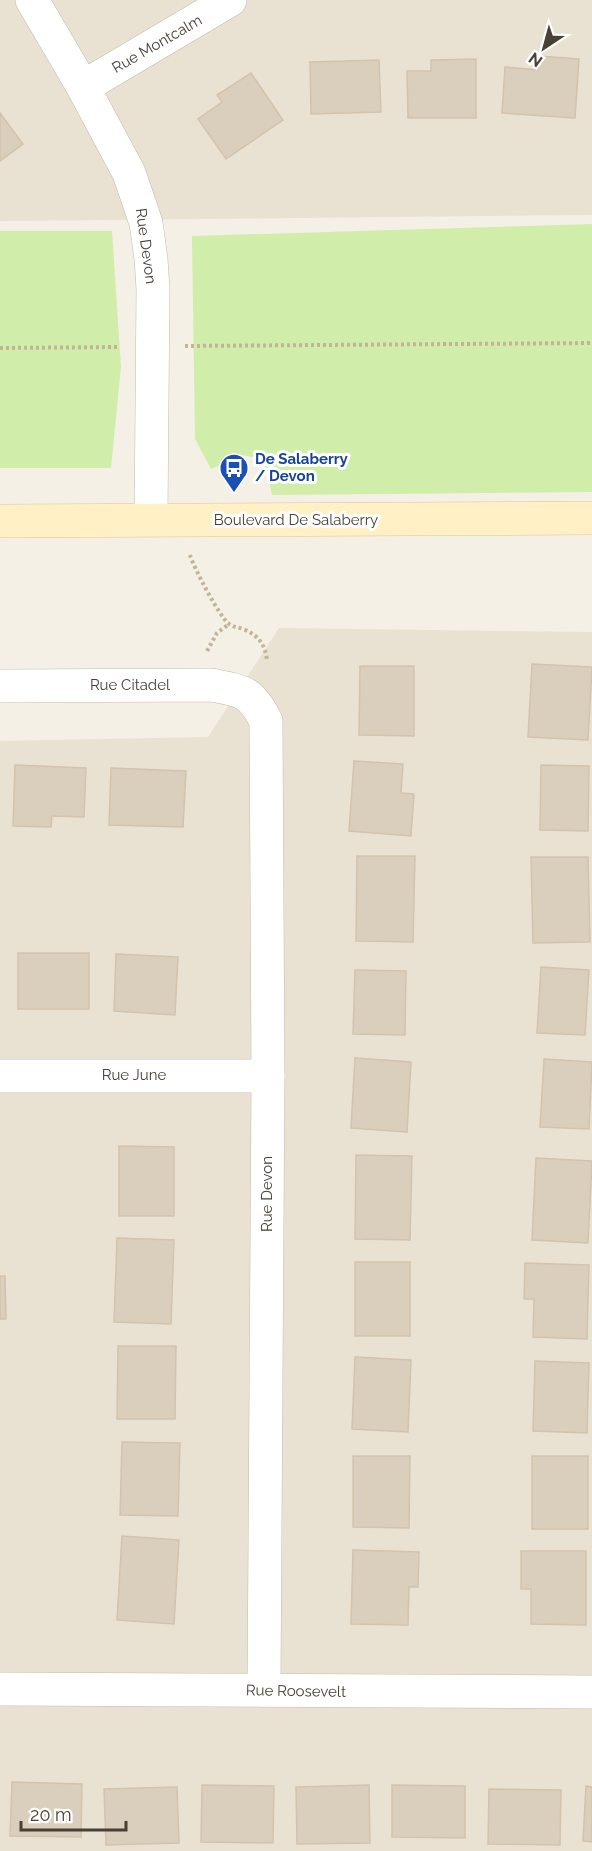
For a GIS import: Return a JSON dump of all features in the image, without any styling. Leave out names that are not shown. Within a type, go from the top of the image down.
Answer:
[{"type":"street","name":"Rue Devon","points":[[32,0],[83,87],[129,173],[142,208],[148,238],[153,289],[151,519]]},
{"type":"street","name":"Rue Montcalm","points":[[83,87],[230,0]]},
{"type":"street","name":"Boulevard De Salaberry","points":[[0,521],[592,518]]},
{"type":"street","name":"Rue Citadel","points":[[0,686],[211,685],[237,690],[256,701]]},
{"type":"street","name":"Rue Devon","points":[[256,701],[266,721],[267,741],[268,1076],[264,1690]]},
{"type":"street","name":"Rue June","points":[[0,1076],[268,1076]]},
{"type":"street","name":"Rue Roosevelt","points":[[0,1689],[592,1692]]},
{"type":"path","points":[[181,346],[592,343]]},
{"type":"path","points":[[0,348],[127,347]]},
{"type":"path","points":[[189,547],[195,570],[229,624],[260,639],[264,645],[267,660]]},
{"type":"path","points":[[206,654],[217,633],[229,624]]},
{"type":"shaded area","points":[[0,0],[592,0],[592,215],[0,221]]},
{"type":"shaded area","points":[[279,628],[592,632],[592,1851],[0,1851],[0,741],[208,737]]},
{"type":"green space","points":[[592,224],[592,492],[272,495],[265,460],[243,455],[211,469],[195,439],[192,236]]},
{"type":"green space","points":[[0,231],[112,231],[121,367],[111,468],[0,468]]},
{"type":"building","points":[[539,56],[579,59],[575,118],[502,113],[505,67],[538,70]]},
{"type":"building","points":[[476,59],[476,118],[408,118],[407,71],[431,71],[431,60]]},
{"type":"building","points":[[379,60],[381,112],[311,114],[310,62]]},
{"type":"building","points":[[251,73],[283,120],[226,159],[198,119],[222,102],[217,95]]},
{"type":"building","points":[[0,113],[23,144],[0,161]]},
{"type":"building","points":[[532,664],[592,667],[588,740],[528,737]]},
{"type":"building","points":[[360,666],[414,666],[414,736],[359,735]]},
{"type":"building","points":[[354,761],[403,764],[401,793],[414,794],[411,836],[349,831]]},
{"type":"building","points":[[15,765],[86,768],[84,817],[52,816],[51,827],[13,826]]},
{"type":"building","points":[[541,765],[589,766],[588,831],[540,830]]},
{"type":"building","points":[[111,768],[186,771],[183,827],[109,825]]},
{"type":"building","points":[[357,856],[415,856],[413,942],[356,941]]},
{"type":"building","points":[[531,857],[588,857],[590,942],[533,943]]},
{"type":"building","points":[[18,953],[89,953],[89,1009],[18,1009]]},
{"type":"building","points":[[116,954],[178,957],[175,1015],[114,1011]]},
{"type":"building","points":[[541,967],[589,970],[585,1035],[537,1033]]},
{"type":"building","points":[[355,970],[406,971],[405,1035],[353,1034]]},
{"type":"building","points":[[355,1058],[411,1062],[407,1132],[351,1128]]},
{"type":"building","points":[[544,1059],[592,1062],[589,1129],[540,1127]]},
{"type":"building","points":[[119,1146],[174,1147],[174,1216],[119,1216]]},
{"type":"building","points":[[356,1155],[412,1156],[410,1240],[355,1239]]},
{"type":"building","points":[[536,1158],[592,1161],[588,1243],[532,1240]]},
{"type":"building","points":[[117,1238],[174,1240],[171,1324],[114,1322]]},
{"type":"building","points":[[355,1262],[410,1262],[410,1336],[355,1336]]},
{"type":"building","points":[[525,1263],[589,1265],[587,1339],[533,1337],[534,1299],[524,1299]]},
{"type":"building","points":[[0,1276],[5,1276],[6,1319],[0,1319]]},
{"type":"building","points":[[118,1346],[176,1346],[175,1419],[117,1419]]},
{"type":"building","points":[[355,1357],[411,1360],[408,1432],[352,1429]]},
{"type":"building","points":[[535,1361],[589,1363],[587,1433],[533,1431]]},
{"type":"building","points":[[122,1442],[180,1443],[178,1516],[120,1515]]},
{"type":"building","points":[[353,1456],[410,1456],[409,1528],[353,1527]]},
{"type":"building","points":[[532,1456],[588,1456],[588,1529],[532,1529]]},
{"type":"building","points":[[122,1536],[179,1540],[174,1624],[117,1620]]},
{"type":"building","points":[[353,1550],[419,1552],[418,1587],[409,1587],[408,1625],[351,1624]]},
{"type":"building","points":[[521,1551],[586,1551],[586,1625],[531,1624],[531,1589],[521,1589]]},
{"type":"building","points":[[12,1782],[82,1784],[81,1837],[10,1836]]},
{"type":"building","points":[[202,1785],[274,1786],[273,1843],[201,1842]]},
{"type":"building","points":[[369,1785],[370,1843],[297,1844],[296,1787]]},
{"type":"building","points":[[392,1785],[465,1786],[465,1838],[392,1837]]},
{"type":"building","points":[[586,1786],[592,1787],[592,1842],[583,1841]]},
{"type":"building","points":[[177,1787],[179,1843],[106,1845],[104,1789]]},
{"type":"building","points":[[489,1789],[561,1790],[560,1845],[488,1844]]},
{"type":"place","name":"De Salaberry / Devon","points":[[234,494]]}]
